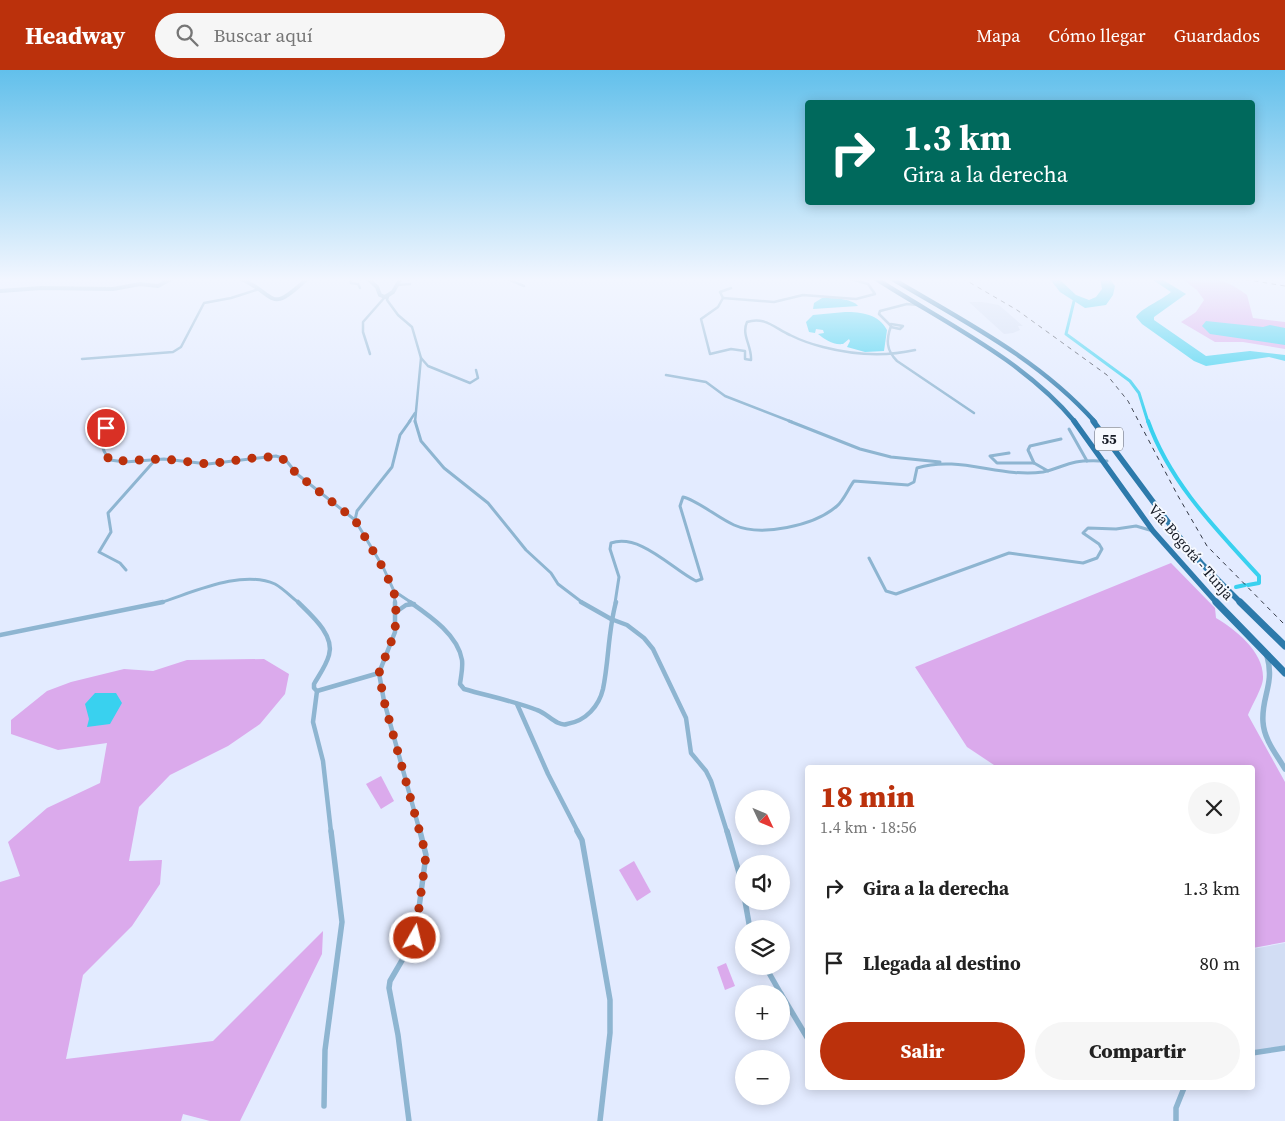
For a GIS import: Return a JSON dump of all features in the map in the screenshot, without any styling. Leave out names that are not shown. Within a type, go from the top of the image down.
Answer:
[{"type":"highway","name":"Vía Bogotá - Tunja","points":[[955,327],[995,352],[1035,382],[1072,418],[1107,461],[1153,531],[1195,580],[1285,673]]},
{"type":"highway","name":"Vía Bogotá - Tunja","points":[[973,327],[1012,350],[1064,391],[1103,431],[1192,553],[1285,646]]},
{"type":"street","points":[[82,359],[173,352],[181,347],[191,327]]},
{"type":"street","points":[[363,327],[370,354]]},
{"type":"street","points":[[412,327],[421,358],[415,424],[417,432],[430,454],[444,468],[488,503],[526,550],[551,573],[558,584],[582,603],[631,628],[644,638],[653,649],[686,718],[691,752],[706,771],[711,782],[735,856]]},
{"type":"street","points":[[703,327],[710,354],[728,348],[738,348],[745,351],[745,359],[751,360],[752,354],[744,331],[745,327]]},
{"type":"street","points":[[774,327],[786,334],[830,350],[864,354],[916,350]]},
{"type":"street","points":[[890,327],[886,341],[889,353],[897,361],[974,413]]},
{"type":"street","points":[[421,358],[428,366],[470,383],[478,378],[476,370]]},
{"type":"street","points":[[666,374],[706,382],[725,396],[860,449],[891,456],[1017,473],[1048,471],[1086,461],[1107,461]]},
{"type":"street","points":[[355,520],[357,511],[392,468],[400,435],[415,413]]},
{"type":"street","points":[[111,417],[102,444],[103,452],[110,460],[125,462],[156,459],[208,464],[261,457],[281,457],[297,474],[355,520],[394,591],[395,632],[379,673],[384,701],[426,855],[415,938],[390,981],[389,988],[398,1035],[409,1121]]},
{"type":"street","points":[[1069,429],[1086,461]]},
{"type":"street","points":[[1034,463],[1028,450],[1030,446],[1061,440]]},
{"type":"street","points":[[1009,453],[990,456],[997,463],[1034,463],[1048,471]]},
{"type":"street","points":[[126,570],[119,560],[102,556],[99,552],[111,532],[108,513],[156,459]]},
{"type":"street","points":[[394,591],[414,604],[438,625],[458,647],[462,661],[460,684],[464,689],[539,710],[559,723],[566,724],[582,718],[593,710],[598,704],[603,690],[611,619],[618,586],[618,577],[610,549],[611,543],[614,540],[622,540],[645,549],[696,581],[702,579],[682,511],[680,502],[683,496],[689,497],[704,510],[740,527],[785,527],[807,522],[830,512],[841,502],[854,481],[908,485],[914,482],[917,468],[926,465],[950,463]]},
{"type":"street","points":[[1136,526],[1141,514]]},
{"type":"street","points":[[869,558],[886,591],[896,594],[1009,553],[1084,563],[1092,561],[1097,558],[1101,547],[1085,535],[1083,531],[1088,528],[1116,529],[1136,526],[1153,531]]},
{"type":"street","points":[[0,635],[146,607],[205,588],[242,580],[262,580],[278,585],[321,626],[328,638],[330,653],[314,684],[314,688],[317,691],[313,722],[323,761],[342,922],[325,1050],[324,1106]]},
{"type":"street","points":[[396,612],[406,605],[414,604]]},
{"type":"street","points":[[1265,653],[1272,673],[1263,711],[1263,725],[1270,743],[1285,769]]},
{"type":"street","points":[[317,691],[326,690],[352,680],[379,673]]},
{"type":"street","points":[[516,703],[548,774],[582,840],[610,1000],[610,1033],[600,1121]]},
{"type":"street","points":[[790,1009],[805,1033]]},
{"type":"street","points":[[1255,1053],[1285,1048]]},
{"type":"street","points":[[1176,1121],[1175,1114],[1183,1090]]},
{"type":"shaded area","points":[[996,327],[1019,327],[1020,330],[1013,333],[1004,334]]},
{"type":"shaded area","points":[[1190,327],[1285,327],[1285,349],[1243,342],[1215,342]]},
{"type":"shaded area","points":[[1171,563],[1215,608],[1216,618],[1240,635],[1254,651],[1262,668],[1263,678],[1261,686],[1248,715],[1285,782],[1285,942],[1255,948],[1255,765],[994,765],[967,747],[915,667]]},
{"type":"shaded area","points":[[264,659],[289,674],[285,694],[260,724],[228,746],[170,775],[139,807],[129,861],[162,860],[160,884],[132,926],[83,975],[66,1059],[213,1041],[323,931],[322,954],[240,1121],[210,1121],[183,1114],[181,1121],[0,1121],[0,882],[20,876],[8,842],[47,808],[100,783],[107,743],[58,750],[11,734],[11,720],[47,691],[71,682],[124,669],[153,671],[187,660]]},
{"type":"shaded area","points":[[381,776],[394,801],[381,809],[366,784]]},
{"type":"shaded area","points":[[634,861],[651,892],[637,901],[619,870]]},
{"type":"shaded area","points":[[1285,943],[1285,1045],[1255,1052],[1255,949]]},
{"type":"shaded area","points":[[726,963],[735,986],[725,990],[717,967]]},
{"type":"water","points":[[808,327],[885,327],[887,330],[884,351],[865,352],[847,347],[849,339],[843,344],[836,344],[818,334],[824,333],[823,330],[816,329],[815,333],[809,332]]},
{"type":"water","points":[[1146,327],[1164,327],[1206,356],[1250,351],[1285,355],[1285,361],[1269,357],[1206,366],[1194,361]]},
{"type":"water","points":[[1203,327],[1280,327],[1285,328],[1285,345],[1210,334]]},
{"type":"water","points":[[95,693],[116,693],[122,703],[110,724],[87,727],[89,719],[85,704]]},
{"type":"waterway","points":[[1068,327],[1066,334],[1130,381],[1139,393],[1148,422]]},
{"type":"waterway","points":[[1148,421],[1157,444],[1181,485],[1211,523],[1259,576],[1259,583],[1248,585]]},
{"type":"waterway","points":[[1236,587],[1245,585]]},
{"type":"railway","points":[[1041,327],[1107,375],[1128,401],[1178,496],[1207,546],[1285,625]]},
{"type":"route","points":[[106,428],[102,438],[103,452],[110,460],[116,461],[164,459],[218,464],[261,457],[281,457],[297,474],[355,520],[394,591],[395,632],[379,673],[384,701],[426,855],[415,938]]}]
